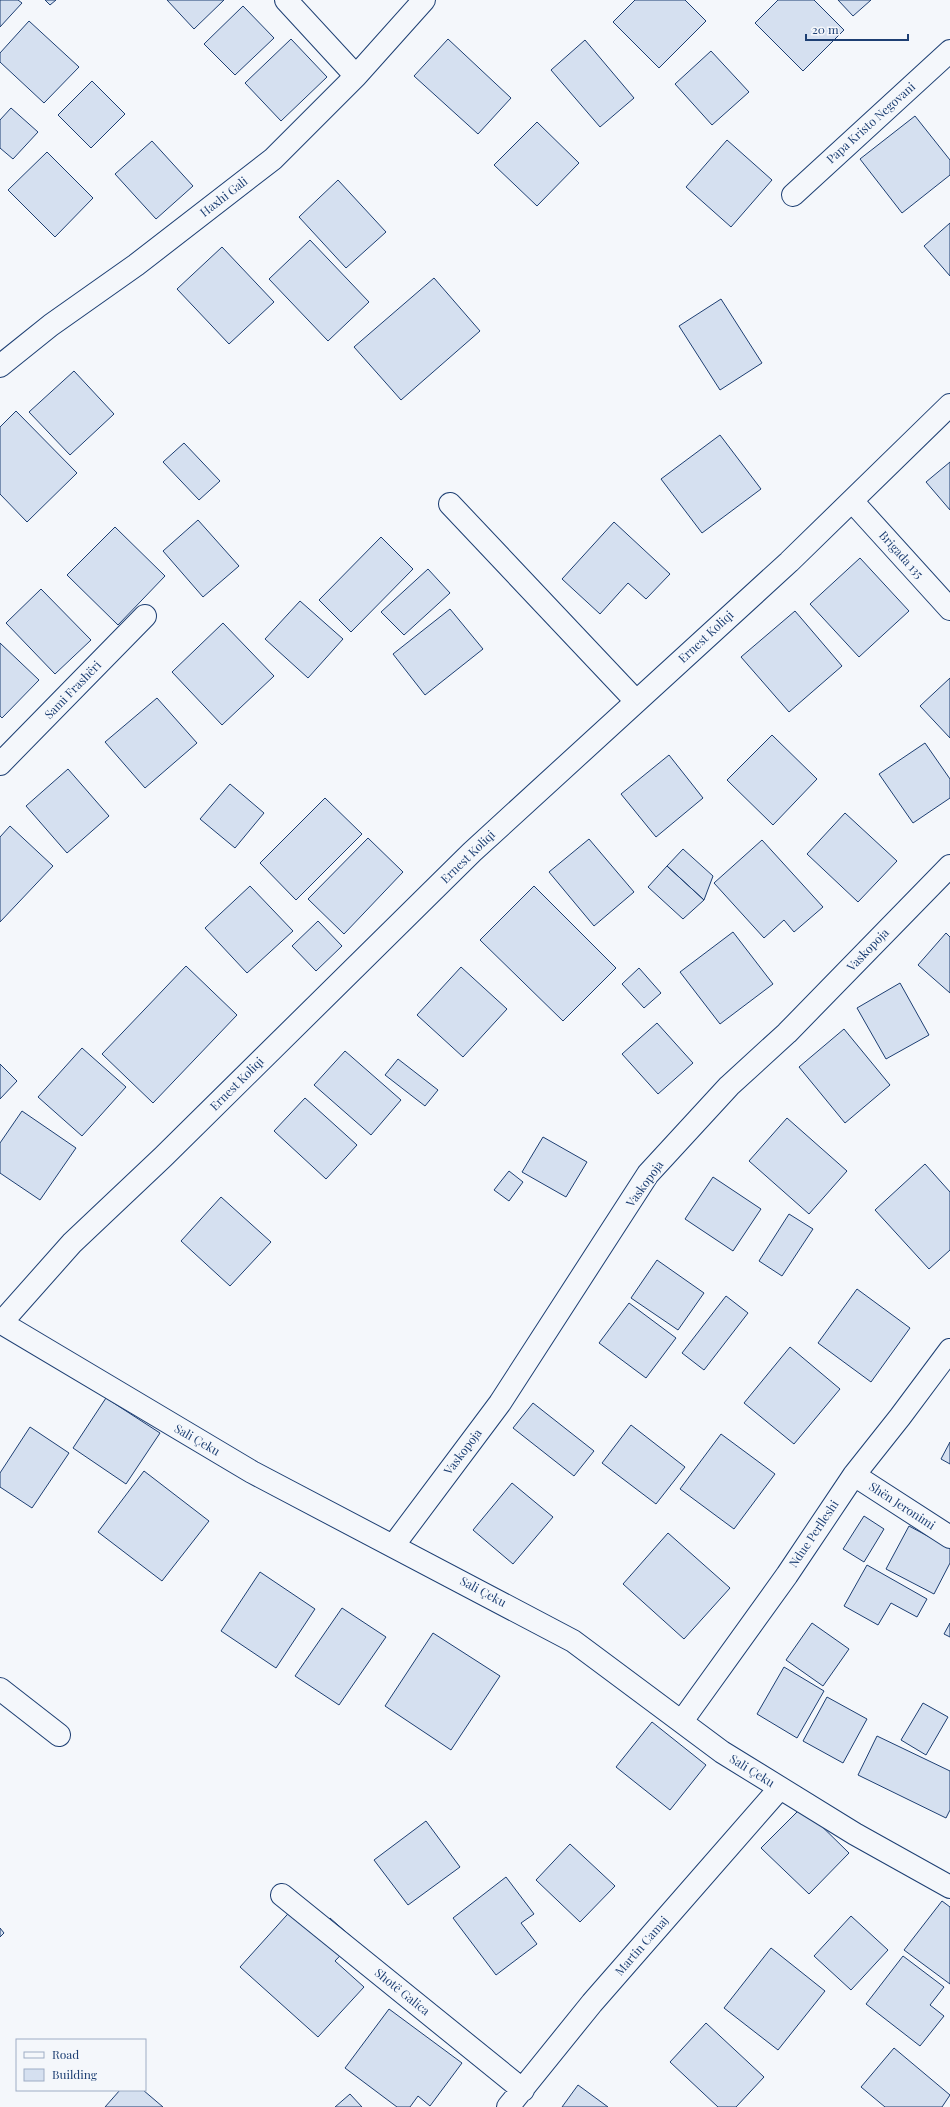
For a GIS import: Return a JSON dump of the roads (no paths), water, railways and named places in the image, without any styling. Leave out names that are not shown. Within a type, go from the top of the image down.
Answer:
[{"type":"street","points":[[286,0],[356,76]]},
{"type":"street","name":"Haxhi Gali","points":[[0,366],[51,325],[136,265],[273,159],[356,76],[424,0]]},
{"type":"street","name":"Papa Kristo Negovani","points":[[792,195],[950,51]]},
{"type":"street","name":"Ernest Koliqi","points":[[0,1323],[72,1243],[169,1151],[472,852],[789,562],[950,405]]},
{"type":"street","name":"Brigada 135","points":[[852,501],[950,609]]},
{"type":"street","points":[[450,504],[636,701]]},
{"type":"street","name":"Sami Frashëri","points":[[0,764],[145,616]]},
{"type":"street","name":"Vaskopoja","points":[[393,1546],[500,1403],[648,1174],[729,1086],[787,1034],[950,866]]},
{"type":"street","name":"Sali Çeku","points":[[0,1323],[252,1472],[573,1641],[722,1752],[855,1834],[950,1887]]},
{"type":"street","name":"Ndue Perlleshi","points":[[682,1721],[787,1575],[854,1475],[950,1350]]},
{"type":"street","name":"Shën Jeronimi","points":[[854,1475],[950,1537]]},
{"type":"street","points":[[0,1690],[59,1735]]},
{"type":"street","name":"Martin Camaj","points":[[508,2107],[592,2003],[780,1788]]},
{"type":"street","name":"Shotë Galica","points":[[282,1895],[522,2090]]}]
